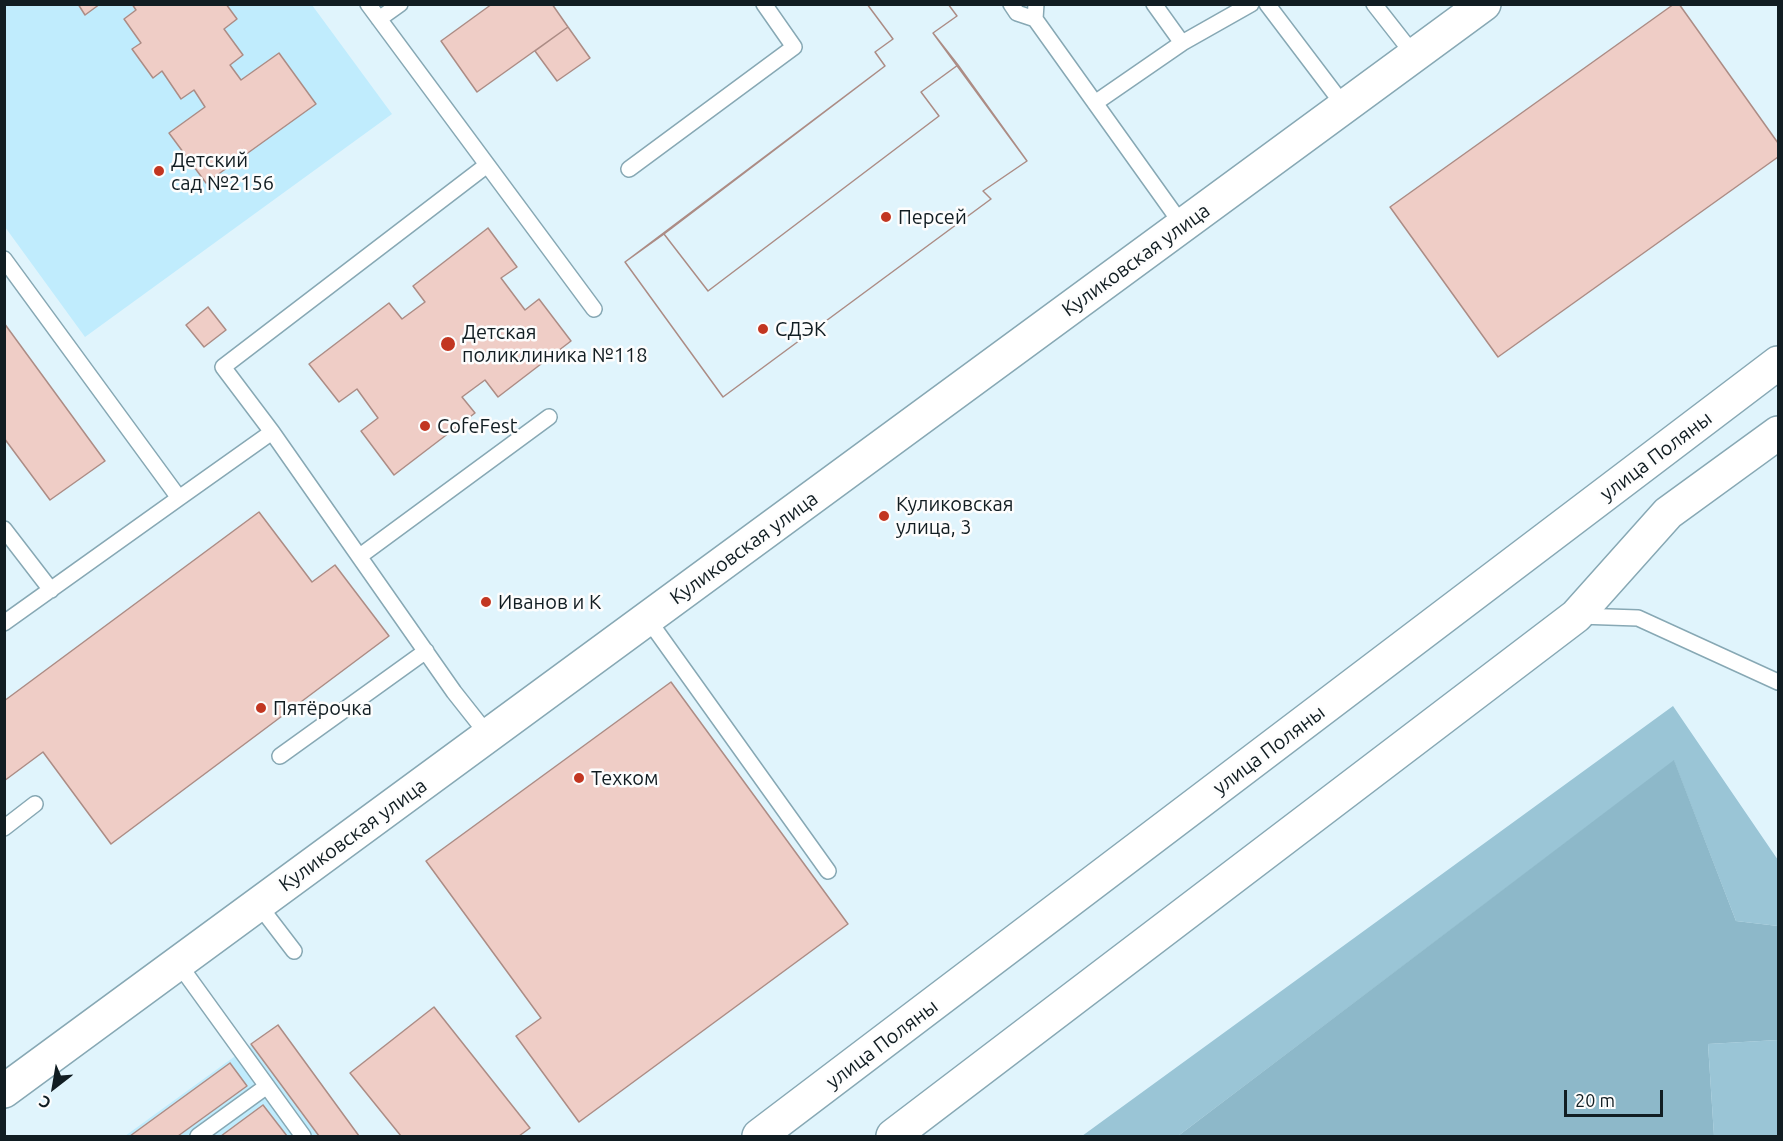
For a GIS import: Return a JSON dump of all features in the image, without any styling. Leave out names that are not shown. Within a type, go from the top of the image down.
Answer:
[{"type":"main road","name":"Куликовская улица","points":[[4,1091],[1484,4]]},
{"type":"main road","name":"улица Поляны","points":[[759,1137],[1779,363]]},
{"type":"main road","points":[[893,1137],[1576,616],[1668,513],[1779,433]]},
{"type":"lane","points":[[368,4],[594,309]]},
{"type":"lane","points":[[379,19],[400,4]]},
{"type":"lane","points":[[629,169],[794,47],[764,4]]},
{"type":"lane","points":[[1011,4],[1017,13],[1035,12],[1095,103],[1183,226]]},
{"type":"lane","points":[[1154,4],[1182,43]]},
{"type":"lane","points":[[1095,103],[1182,43],[1251,4]]},
{"type":"lane","points":[[1267,4],[1345,107]]},
{"type":"lane","points":[[1374,4],[1414,55]]},
{"type":"lane","points":[[487,165],[223,368],[272,432],[488,735]]},
{"type":"lane","points":[[4,259],[179,498]]},
{"type":"lane","points":[[360,556],[549,417]]},
{"type":"lane","points":[[4,623],[272,432]]},
{"type":"lane","points":[[4,529],[51,590]]},
{"type":"lane","points":[[1576,616],[1638,618],[1779,682]]},
{"type":"lane","points":[[647,618],[828,871]]},
{"type":"lane","points":[[280,756],[426,651]]},
{"type":"lane","points":[[4,828],[35,804]]},
{"type":"lane","points":[[258,904],[294,951]]},
{"type":"lane","points":[[178,963],[303,1137]]},
{"type":"lane","points":[[198,1137],[267,1086]]},
{"type":"shaded area","name":"Детский сад №2156","points":[[4,5],[312,5],[392,114],[85,337],[5,227]]},
{"type":"shaded area","points":[[1673,706],[1778,860],[1778,926],[1736,921],[1674,761],[1178,1136],[1082,1136]]},
{"type":"shaded area","points":[[1674,760],[1736,921],[1778,926],[1778,1040],[1708,1044],[1714,1136],[1178,1136]]},
{"type":"shaded area","points":[[278,1025],[359,1136],[125,1136]]},
{"type":"shaded area","points":[[1778,1040],[1778,1136],[1714,1136],[1708,1044]]},
{"type":"building","points":[[78,4],[100,4],[85,15]]},
{"type":"building","points":[[132,4],[226,4],[237,19],[224,29],[243,55],[230,65],[241,80],[279,53],[316,104],[206,183],[169,133],[205,107],[194,90],[181,99],[162,71],[153,78],[132,49],[141,43],[124,19],[136,10]]},
{"type":"building","points":[[492,4],[552,4],[568,27],[477,92],[441,41]]},
{"type":"building","points":[[867,4],[948,4],[957,16],[933,33],[958,65],[921,92],[939,116],[708,291],[664,234],[885,66],[875,52],[893,39]]},
{"type":"building","name":"Персей","points":[[867,4],[948,4],[957,16],[933,33],[1027,161],[983,191],[991,199],[723,397],[625,262],[885,66],[875,52],[893,39]]},
{"type":"building","points":[[1674,4],[1679,4],[1778,143],[1778,157],[1498,357],[1390,207]]},
{"type":"building","points":[[568,27],[590,58],[557,81],[535,51]]},
{"type":"building","name":"Персей","points":[[958,65],[1027,161],[983,191],[991,199],[723,397],[625,262],[664,234],[708,291],[939,116],[921,92]]},
{"type":"building","points":[[488,228],[517,267],[501,278],[525,310],[539,299],[571,341],[498,397],[485,380],[462,397],[475,413],[394,475],[361,431],[378,418],[357,389],[339,402],[309,364],[389,303],[402,319],[425,302],[413,286]]},
{"type":"building","points":[[208,307],[226,330],[204,347],[186,325]]},
{"type":"building","points":[[4,323],[105,461],[50,500],[4,438]]},
{"type":"building","points":[[259,512],[312,582],[335,565],[389,636],[111,844],[43,752],[4,781],[4,701]]},
{"type":"building","points":[[671,682],[848,924],[579,1122],[516,1036],[541,1018],[426,861]]},
{"type":"building","points":[[434,1007],[530,1128],[519,1136],[401,1136],[350,1073]]},
{"type":"building","points":[[278,1025],[359,1136],[319,1136],[251,1044]]},
{"type":"building","points":[[230,1063],[247,1086],[178,1136],[130,1136]]},
{"type":"building","points":[[263,1105],[287,1136],[221,1136]]},
{"type":"place","name":"Детский сад №2156","points":[[159,171]]},
{"type":"place","name":"Персей","points":[[886,217]]},
{"type":"place","name":"СДЭК","points":[[763,329]]},
{"type":"place","name":"Детская поликлиника №118","points":[[448,344]]},
{"type":"place","name":"CofeFest","points":[[425,426]]},
{"type":"place","name":"Куликовская улица, 3","points":[[884,516]]},
{"type":"place","name":"Иванов и К","points":[[486,602]]},
{"type":"place","name":"Пятёрочка","points":[[261,708]]},
{"type":"place","name":"Техком","points":[[579,778]]}]
